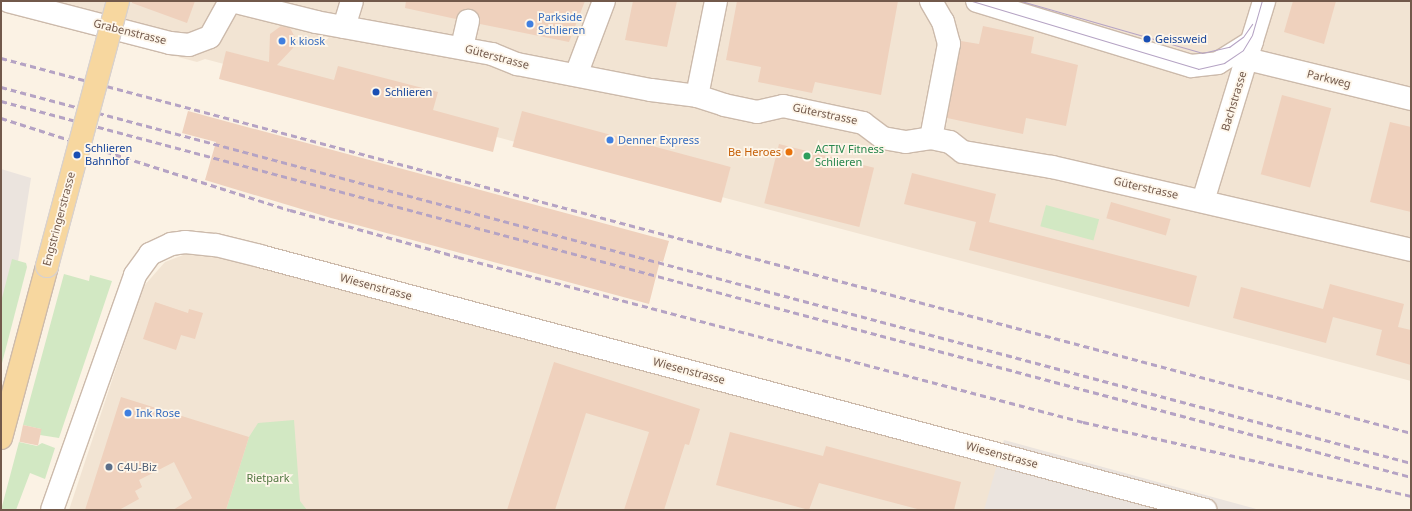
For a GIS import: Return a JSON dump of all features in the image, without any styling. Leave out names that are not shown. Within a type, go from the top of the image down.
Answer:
[{"type":"main road","name":"Engstringerstrasse","points":[[1,438],[118,1]]},
{"type":"street","name":"Grabenstrasse","points":[[8,1],[170,43],[189,45],[210,37],[231,1]]},
{"type":"street","name":"Güterstrasse","points":[[231,1],[344,27],[462,47],[492,54],[517,64],[651,90],[697,96],[724,105],[756,112],[783,106],[863,122],[883,138],[906,142],[931,138],[950,142],[963,152],[1052,167],[1411,250]]},
{"type":"street","points":[[344,27],[352,1]]},
{"type":"street","points":[[576,75],[604,1]]},
{"type":"street","points":[[697,96],[716,1]]},
{"type":"street","points":[[931,1],[943,22],[949,44],[931,138]]},
{"type":"street","points":[[977,1],[1191,66],[1218,63],[1249,51]]},
{"type":"street","points":[[1016,1],[1187,53],[1218,54],[1249,51]]},
{"type":"street","name":"Bachstrasse","points":[[1203,201],[1264,1]]},
{"type":"street","points":[[462,47],[468,21]]},
{"type":"street","name":"Parkweg","points":[[1249,51],[1411,99]]},
{"type":"street","name":"Wiesenstrasse","points":[[52,510],[135,275],[150,254],[171,244],[199,242],[260,256],[1202,510]]},
{"type":"shaded area","points":[[1,1],[1411,1],[1411,381],[205,59],[197,62],[1,10]]},
{"type":"shaded area","points":[[1,169],[31,178],[7,332],[1,330]]},
{"type":"shaded area","points":[[191,252],[206,253],[998,463],[985,510],[69,510],[143,287],[165,262]]},
{"type":"shaded area","points":[[1004,440],[1260,510],[984,510]]},
{"type":"green space","points":[[1046,205],[1099,219],[1093,240],[1040,226]]},
{"type":"green space","points":[[12,259],[26,263],[27,267],[1,367],[1,302]]},
{"type":"green space","points":[[64,274],[89,281],[90,275],[112,281],[59,438],[40,435],[41,429],[23,425]]},
{"type":"green space","name":"Rietpark","points":[[294,420],[300,501],[307,510],[226,510],[249,437],[258,423]]},
{"type":"green space","points":[[19,442],[37,446],[42,443],[55,448],[45,479],[30,473],[16,510],[1,510]]},
{"type":"building","points":[[132,1],[195,1],[187,23],[132,3]]},
{"type":"building","name":"Parkside Schlieren","points":[[406,1],[585,1],[569,42],[480,24],[480,17],[471,9],[459,12],[456,19],[405,8]]},
{"type":"building","points":[[633,1],[677,1],[667,47],[625,40]]},
{"type":"building","points":[[737,1],[898,1],[881,95],[815,82],[812,93],[758,82],[761,67],[726,60]]},
{"type":"building","points":[[1293,1],[1336,1],[1324,44],[1284,32]]},
{"type":"building","points":[[281,26],[290,28],[296,39],[293,48],[277,65],[334,80],[338,66],[438,92],[433,110],[499,128],[493,152],[219,79],[226,51],[269,62],[270,34]]},
{"type":"building","points":[[983,26],[1034,37],[1031,53],[1078,65],[1066,126],[1026,118],[1023,134],[947,118],[961,41],[979,44]]},
{"type":"building","points":[[1282,95],[1331,108],[1310,187],[1261,174]]},
{"type":"building","points":[[188,111],[669,241],[663,262],[660,261],[649,304],[331,218],[205,180],[216,142],[182,133]]},
{"type":"building","points":[[522,111],[731,167],[721,203],[512,147]]},
{"type":"building","points":[[1390,122],[1411,127],[1411,212],[1370,202]]},
{"type":"building","points":[[779,144],[874,168],[859,227],[764,203]]},
{"type":"building","points":[[912,173],[996,194],[989,222],[1197,276],[1189,307],[969,250],[976,222],[904,204]]},
{"type":"building","points":[[1111,202],[1171,219],[1166,235],[1106,218]]},
{"type":"building","points":[[1330,284],[1404,304],[1398,327],[1411,330],[1411,365],[1376,355],[1382,330],[1333,317],[1326,343],[1233,318],[1241,287],[1323,309]]},
{"type":"building","points":[[155,302],[188,313],[189,309],[203,313],[195,339],[181,335],[176,350],[143,339]]},
{"type":"building","points":[[554,362],[700,409],[689,445],[685,444],[664,510],[624,510],[649,432],[586,413],[555,510],[507,510]]},
{"type":"building","points":[[121,397],[249,437],[226,510],[173,510],[192,498],[174,462],[139,480],[142,487],[135,491],[139,499],[119,510],[85,510]]},
{"type":"building","points":[[23,425],[42,429],[38,446],[19,442]]},
{"type":"building","points":[[730,432],[823,456],[826,446],[961,482],[954,510],[921,510],[819,483],[809,510],[716,485]]},
{"type":"tram line","points":[[972,1],[1198,69],[1224,63],[1243,50],[1252,35],[1262,1]]},
{"type":"tram line","points":[[1021,1],[1202,53],[1229,47],[1243,37],[1252,24]]},
{"type":"railway","points":[[1,58],[1411,433]]},
{"type":"railway","points":[[1,87],[1411,463]]},
{"type":"railway","points":[[1,101],[1411,477]]},
{"type":"railway","points":[[1,118],[290,210],[458,257],[1083,422],[1411,496]]},
{"type":"place","name":"Parkside Schlieren","points":[[530,24]]},
{"type":"place","name":"Geissweid","points":[[1147,39]]},
{"type":"place","name":"k kiosk","points":[[282,41]]},
{"type":"place","name":"Schlieren","points":[[376,92]]},
{"type":"place","name":"Denner Express","points":[[610,140]]},
{"type":"place","name":"Be Heroes","points":[[789,152]]},
{"type":"place","name":"Schlieren Bahnhof","points":[[77,155]]},
{"type":"place","name":"ACTIV Fitness Schlieren","points":[[807,156]]},
{"type":"place","name":"Ink Rose","points":[[128,413]]},
{"type":"place","name":"C4U-Biz","points":[[109,467]]}]
